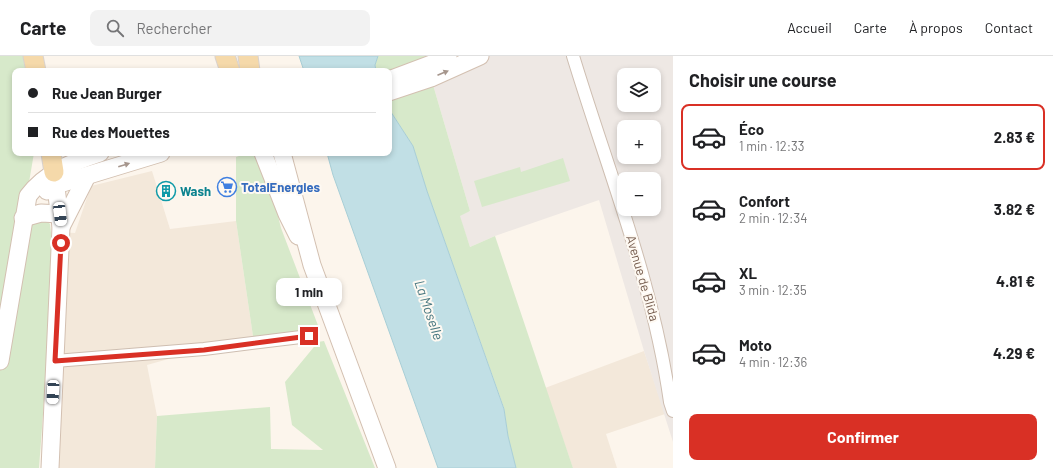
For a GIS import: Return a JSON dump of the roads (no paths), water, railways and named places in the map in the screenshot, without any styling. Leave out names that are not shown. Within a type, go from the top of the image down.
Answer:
[{"type":"main road","points":[[33,56],[35,68]]},
{"type":"main road","points":[[225,56],[229,68]]},
{"type":"main road","points":[[392,88],[399,80],[448,56]]},
{"type":"main road","points":[[399,80],[431,78],[480,56]]},
{"type":"main road","points":[[50,468],[61,221],[51,156]]},
{"type":"main road","points":[[55,179],[82,158],[89,156]]},
{"type":"main road","points":[[0,361],[28,196],[37,184],[55,179],[87,176],[152,156]]},
{"type":"main road","points":[[264,156],[287,214],[312,265],[387,468]]},
{"type":"main road","points":[[276,156],[299,211]]},
{"type":"main road","points":[[283,156],[299,211],[312,265]]},
{"type":"main road","points":[[61,221],[87,176]]},
{"type":"main road","points":[[24,218],[41,213],[61,221]]},
{"type":"street","name":"Avenue de Blida","points":[[573,56],[640,264],[661,344],[670,402],[673,411]]},
{"type":"street","points":[[55,361],[204,350],[309,336]]},
{"type":"water","points":[[299,56],[378,56],[376,68],[303,68]]},
{"type":"water","name":"La Moselle","points":[[392,114],[413,146],[427,191],[504,409],[508,436],[516,468],[438,468],[333,175],[328,156],[392,156]]},
{"type":"place","name":"TotalEnergies","points":[[227,187]]},
{"type":"place","name":"Wash","points":[[166,191]]}]
